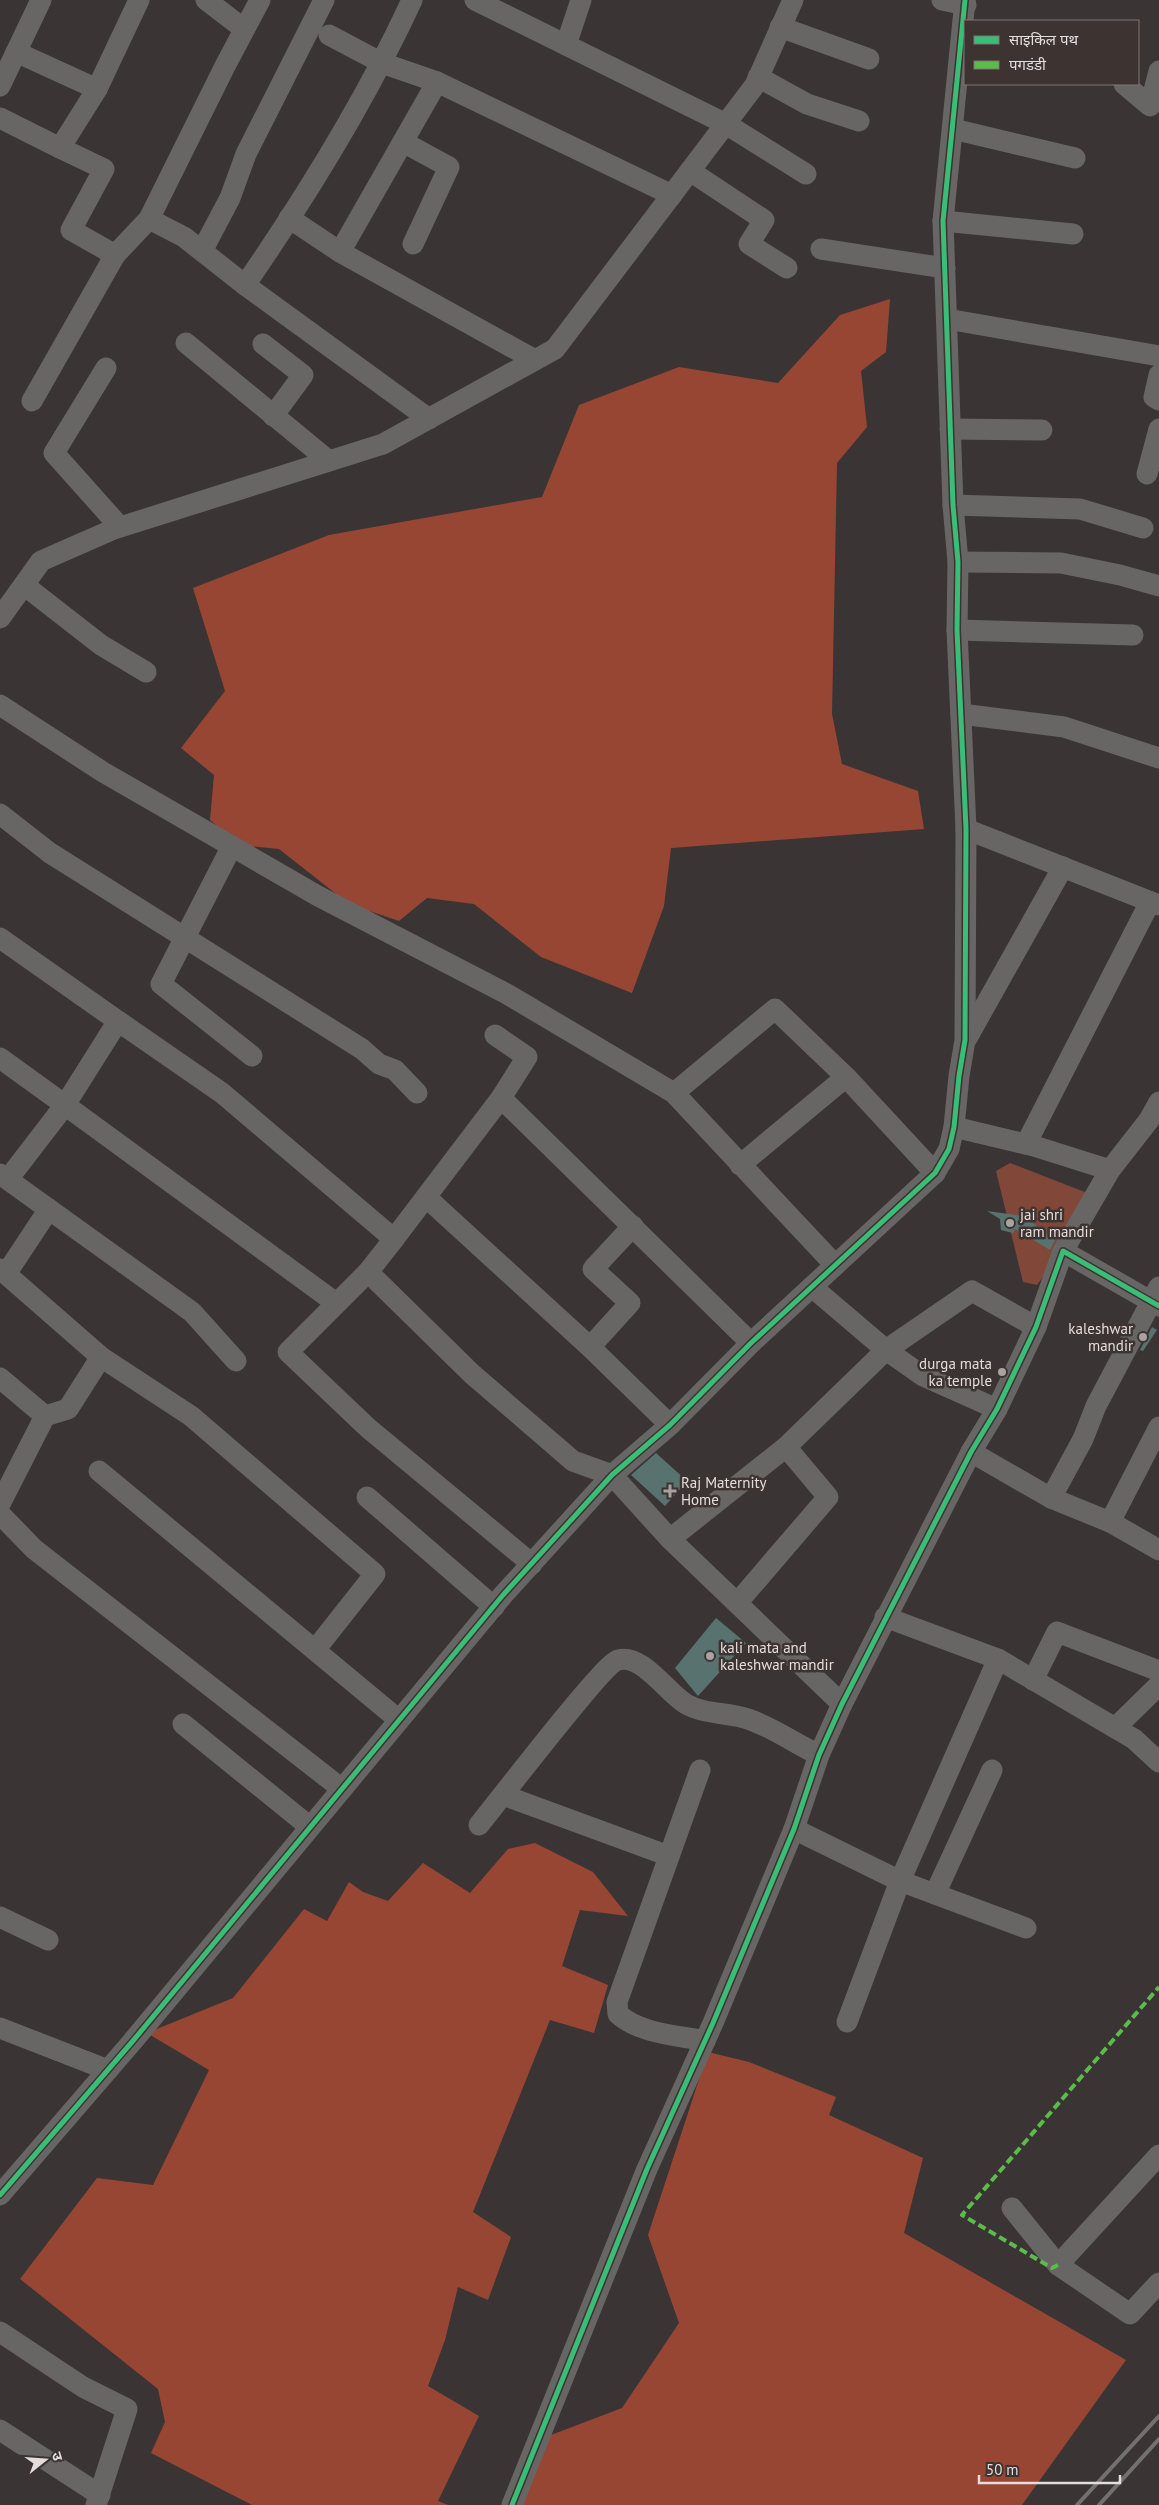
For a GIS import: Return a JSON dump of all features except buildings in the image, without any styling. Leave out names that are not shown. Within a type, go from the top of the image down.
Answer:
[{"type":"street","points":[[0,86],[41,0]]},
{"type":"street","points":[[60,148],[97,89],[139,0]]},
{"type":"street","points":[[206,0],[244,29]]},
{"type":"street","points":[[32,400],[115,255],[149,219],[260,0]]},
{"type":"street","points":[[202,251],[230,198],[246,154],[324,0]]},
{"type":"street","points":[[244,285],[289,218],[382,63],[412,0]]},
{"type":"street","points":[[475,0],[726,124],[806,174]]},
{"type":"street","points":[[566,45],[581,0]]},
{"type":"street","points":[[146,672],[101,645],[9,599],[41,561],[120,527],[383,444],[555,348],[755,85],[793,0]]},
{"type":"street","points":[[942,0],[965,2],[964,20]]},
{"type":"street","points":[[780,27],[869,59]]},
{"type":"street","points":[[329,35],[382,63],[437,82],[672,195]]},
{"type":"street","points":[[0,2195],[108,2070],[494,1607],[612,1475],[670,1424],[751,1343],[835,1264],[936,1173],[949,1150],[954,1127],[965,1040],[966,829],[957,630],[958,562],[953,506],[943,221],[964,36]]},
{"type":"street","points":[[16,52],[97,89]]},
{"type":"street","points":[[1125,85],[1150,106],[1159,71]]},
{"type":"street","points":[[758,77],[807,104],[859,121]]},
{"type":"street","points":[[340,252],[437,82]]},
{"type":"street","points":[[0,118],[104,169],[70,230],[115,255]]},
{"type":"street","points":[[953,129],[1076,158]]},
{"type":"street","points":[[403,142],[449,167],[413,244]]},
{"type":"street","points":[[690,171],[764,220],[749,244],[787,268]]},
{"type":"street","points":[[289,218],[340,252],[535,360]]},
{"type":"street","points":[[149,219],[184,237],[244,285],[428,419]]},
{"type":"street","points":[[943,221],[1073,234]]},
{"type":"street","points":[[821,249],[945,268]]},
{"type":"street","points":[[947,319],[1159,356]]},
{"type":"street","points":[[186,343],[328,461]]},
{"type":"street","points":[[263,344],[303,375],[273,416]]},
{"type":"street","points":[[106,368],[54,453],[120,527]]},
{"type":"street","points":[[1159,375],[1154,397],[1159,400]]},
{"type":"street","points":[[950,429],[1042,430]]},
{"type":"street","points":[[1147,474],[1159,429]]},
{"type":"street","points":[[953,506],[1080,509],[1142,528]]},
{"type":"street","points":[[958,562],[1061,563],[1120,574],[1159,586]]},
{"type":"street","points":[[957,630],[1134,636]]},
{"type":"street","points":[[0,705],[103,772],[318,896],[508,994],[674,1092],[740,1165],[835,1264]]},
{"type":"street","points":[[961,714],[1064,727],[1159,758]]},
{"type":"street","points":[[0,814],[50,853],[362,1049],[379,1064],[394,1070],[417,1093]]},
{"type":"street","points":[[966,829],[1154,904],[1026,1144]]},
{"type":"street","points":[[232,846],[161,984],[252,1056]]},
{"type":"street","points":[[965,1040],[1063,867]]},
{"type":"street","points":[[0,938],[222,1093],[394,1239]]},
{"type":"street","points":[[674,1092],[775,1009],[846,1077],[936,1173]]},
{"type":"street","points":[[118,1021],[66,1105],[4,1176],[192,1312],[236,1361]]},
{"type":"street","points":[[495,1035],[527,1057],[502,1098],[427,1198],[368,1272],[288,1352],[368,1428],[532,1564]]},
{"type":"street","points":[[0,1058],[336,1303]]},
{"type":"street","points":[[740,1165],[846,1077]]},
{"type":"street","points":[[502,1098],[751,1343]]},
{"type":"street","points":[[512,2505],[647,2169],[705,2041],[794,1830],[819,1756],[842,1704],[971,1452],[997,1409],[1036,1327],[1063,1251],[1110,1170],[1149,1120],[1159,1102]]},
{"type":"street","points":[[954,1127],[1026,1144],[1110,1170]]},
{"type":"street","points":[[427,1198],[590,1347],[670,1424]]},
{"type":"street","points":[[49,1209],[3,1271],[100,1357],[190,1416],[375,1574],[315,1650]]},
{"type":"street","points":[[590,1347],[630,1303],[593,1269],[633,1226]]},
{"type":"street","points":[[1051,1498],[1156,1298],[1063,1251]]},
{"type":"street","points":[[368,1272],[472,1374],[573,1461],[612,1475],[670,1539],[738,1602],[842,1704]]},
{"type":"street","points":[[812,1287],[886,1350],[923,1376],[997,1409]]},
{"type":"street","points":[[670,1539],[786,1447],[886,1350],[972,1291],[1036,1327]]},
{"type":"street","points":[[0,1504],[46,1416],[68,1409],[100,1357]]},
{"type":"street","points":[[0,1378],[46,1416]]},
{"type":"street","points":[[1110,1522],[1159,1427]]},
{"type":"street","points":[[738,1602],[828,1497],[786,1447]]},
{"type":"street","points":[[971,1452],[1051,1498],[1110,1522],[1159,1550]]},
{"type":"street","points":[[99,1471],[399,1720]]},
{"type":"street","points":[[367,1497],[494,1607]]},
{"type":"street","points":[[0,1514],[34,1549],[342,1789]]},
{"type":"street","points":[[885,1617],[998,1660],[1134,1739],[1159,1762]]},
{"type":"street","points":[[1033,1680],[1057,1632],[1159,1671]]},
{"type":"street","points":[[479,1825],[604,1672],[616,1660],[627,1658],[638,1663],[685,1704],[697,1709],[749,1719],[819,1756]]},
{"type":"street","points":[[847,2022],[900,1881],[998,1660]]},
{"type":"street","points":[[1115,1728],[1159,1685]]},
{"type":"street","points":[[183,1724],[310,1827]]},
{"type":"street","points":[[700,1770],[617,2002],[618,2014],[626,2021],[643,2028],[705,2041]]},
{"type":"street","points":[[935,1894],[992,1770]]},
{"type":"street","points":[[503,1795],[669,1856]]},
{"type":"street","points":[[794,1830],[900,1881],[1026,1928]]},
{"type":"street","points":[[0,1917],[48,1940]]},
{"type":"street","points":[[0,2028],[108,2070]]},
{"type":"street","points":[[1058,2265],[1159,2155]]},
{"type":"street","points":[[1012,2208],[1058,2265],[1130,2314],[1159,2283]]},
{"type":"street","points":[[0,2332],[83,2387],[127,2409],[98,2500],[0,2430]]},
{"type":"shaded area","points":[[890,299],[886,352],[861,371],[867,427],[837,463],[832,714],[842,764],[918,791],[924,829],[671,848],[664,906],[632,993],[541,957],[474,904],[427,898],[399,921],[349,904],[279,849],[239,845],[210,820],[214,775],[181,748],[225,691],[193,588],[329,535],[542,497],[579,405],[679,367],[778,383],[840,315]]},
{"type":"shaded area","points":[[1010,1163],[1100,1198],[1037,1285],[1023,1282],[996,1171]]},
{"type":"shaded area","points":[[535,1843],[593,1872],[628,1916],[580,1910],[562,1966],[608,1985],[594,2033],[550,2020],[473,2212],[511,2237],[488,2300],[458,2287],[445,2340],[428,2386],[479,2416],[438,2501],[448,2505],[252,2505],[151,2453],[165,2422],[158,2389],[20,2279],[97,2178],[153,2185],[209,2070],[147,2033],[233,1998],[304,1909],[327,1921],[349,1882],[363,1892],[388,1901],[423,1863],[470,1893],[508,1849]]},
{"type":"shaded area","points":[[708,2052],[749,2062],[836,2097],[829,2115],[923,2158],[904,2233],[1126,2360],[1022,2505],[522,2505],[551,2435],[622,2408],[679,2323],[648,2235]]},
{"type":"railway","points":[[1077,2505],[1159,2416]]},
{"type":"railway","points":[[1099,2505],[1159,2439]]},
{"type":"marked path","points":[[1058,2265],[1052,2268],[962,2215],[1159,1987]]},
{"type":"cycle path","points":[[0,2195],[132,2042],[503,1595],[612,1475],[670,1425],[751,1343],[935,1173],[949,1149],[954,1127],[965,1040],[966,829],[957,630],[958,562],[953,505],[943,221],[965,0]]},
{"type":"cycle path","points":[[512,2505],[647,2169],[713,2023],[794,1829],[819,1755],[842,1704],[971,1452],[997,1409],[1036,1327],[1063,1251],[1159,1306]]},
{"type":"place","name":"jai shri ram mandir","points":[[1010,1223]]},
{"type":"place","name":"kaleshwar mandir","points":[[1143,1337]]},
{"type":"place","name":"durga mata ka temple","points":[[1002,1372]]},
{"type":"place","name":"Raj Maternity Home","points":[[670,1491]]},
{"type":"place","name":"kali mata and kaleshwar mandir","points":[[710,1656]]}]
